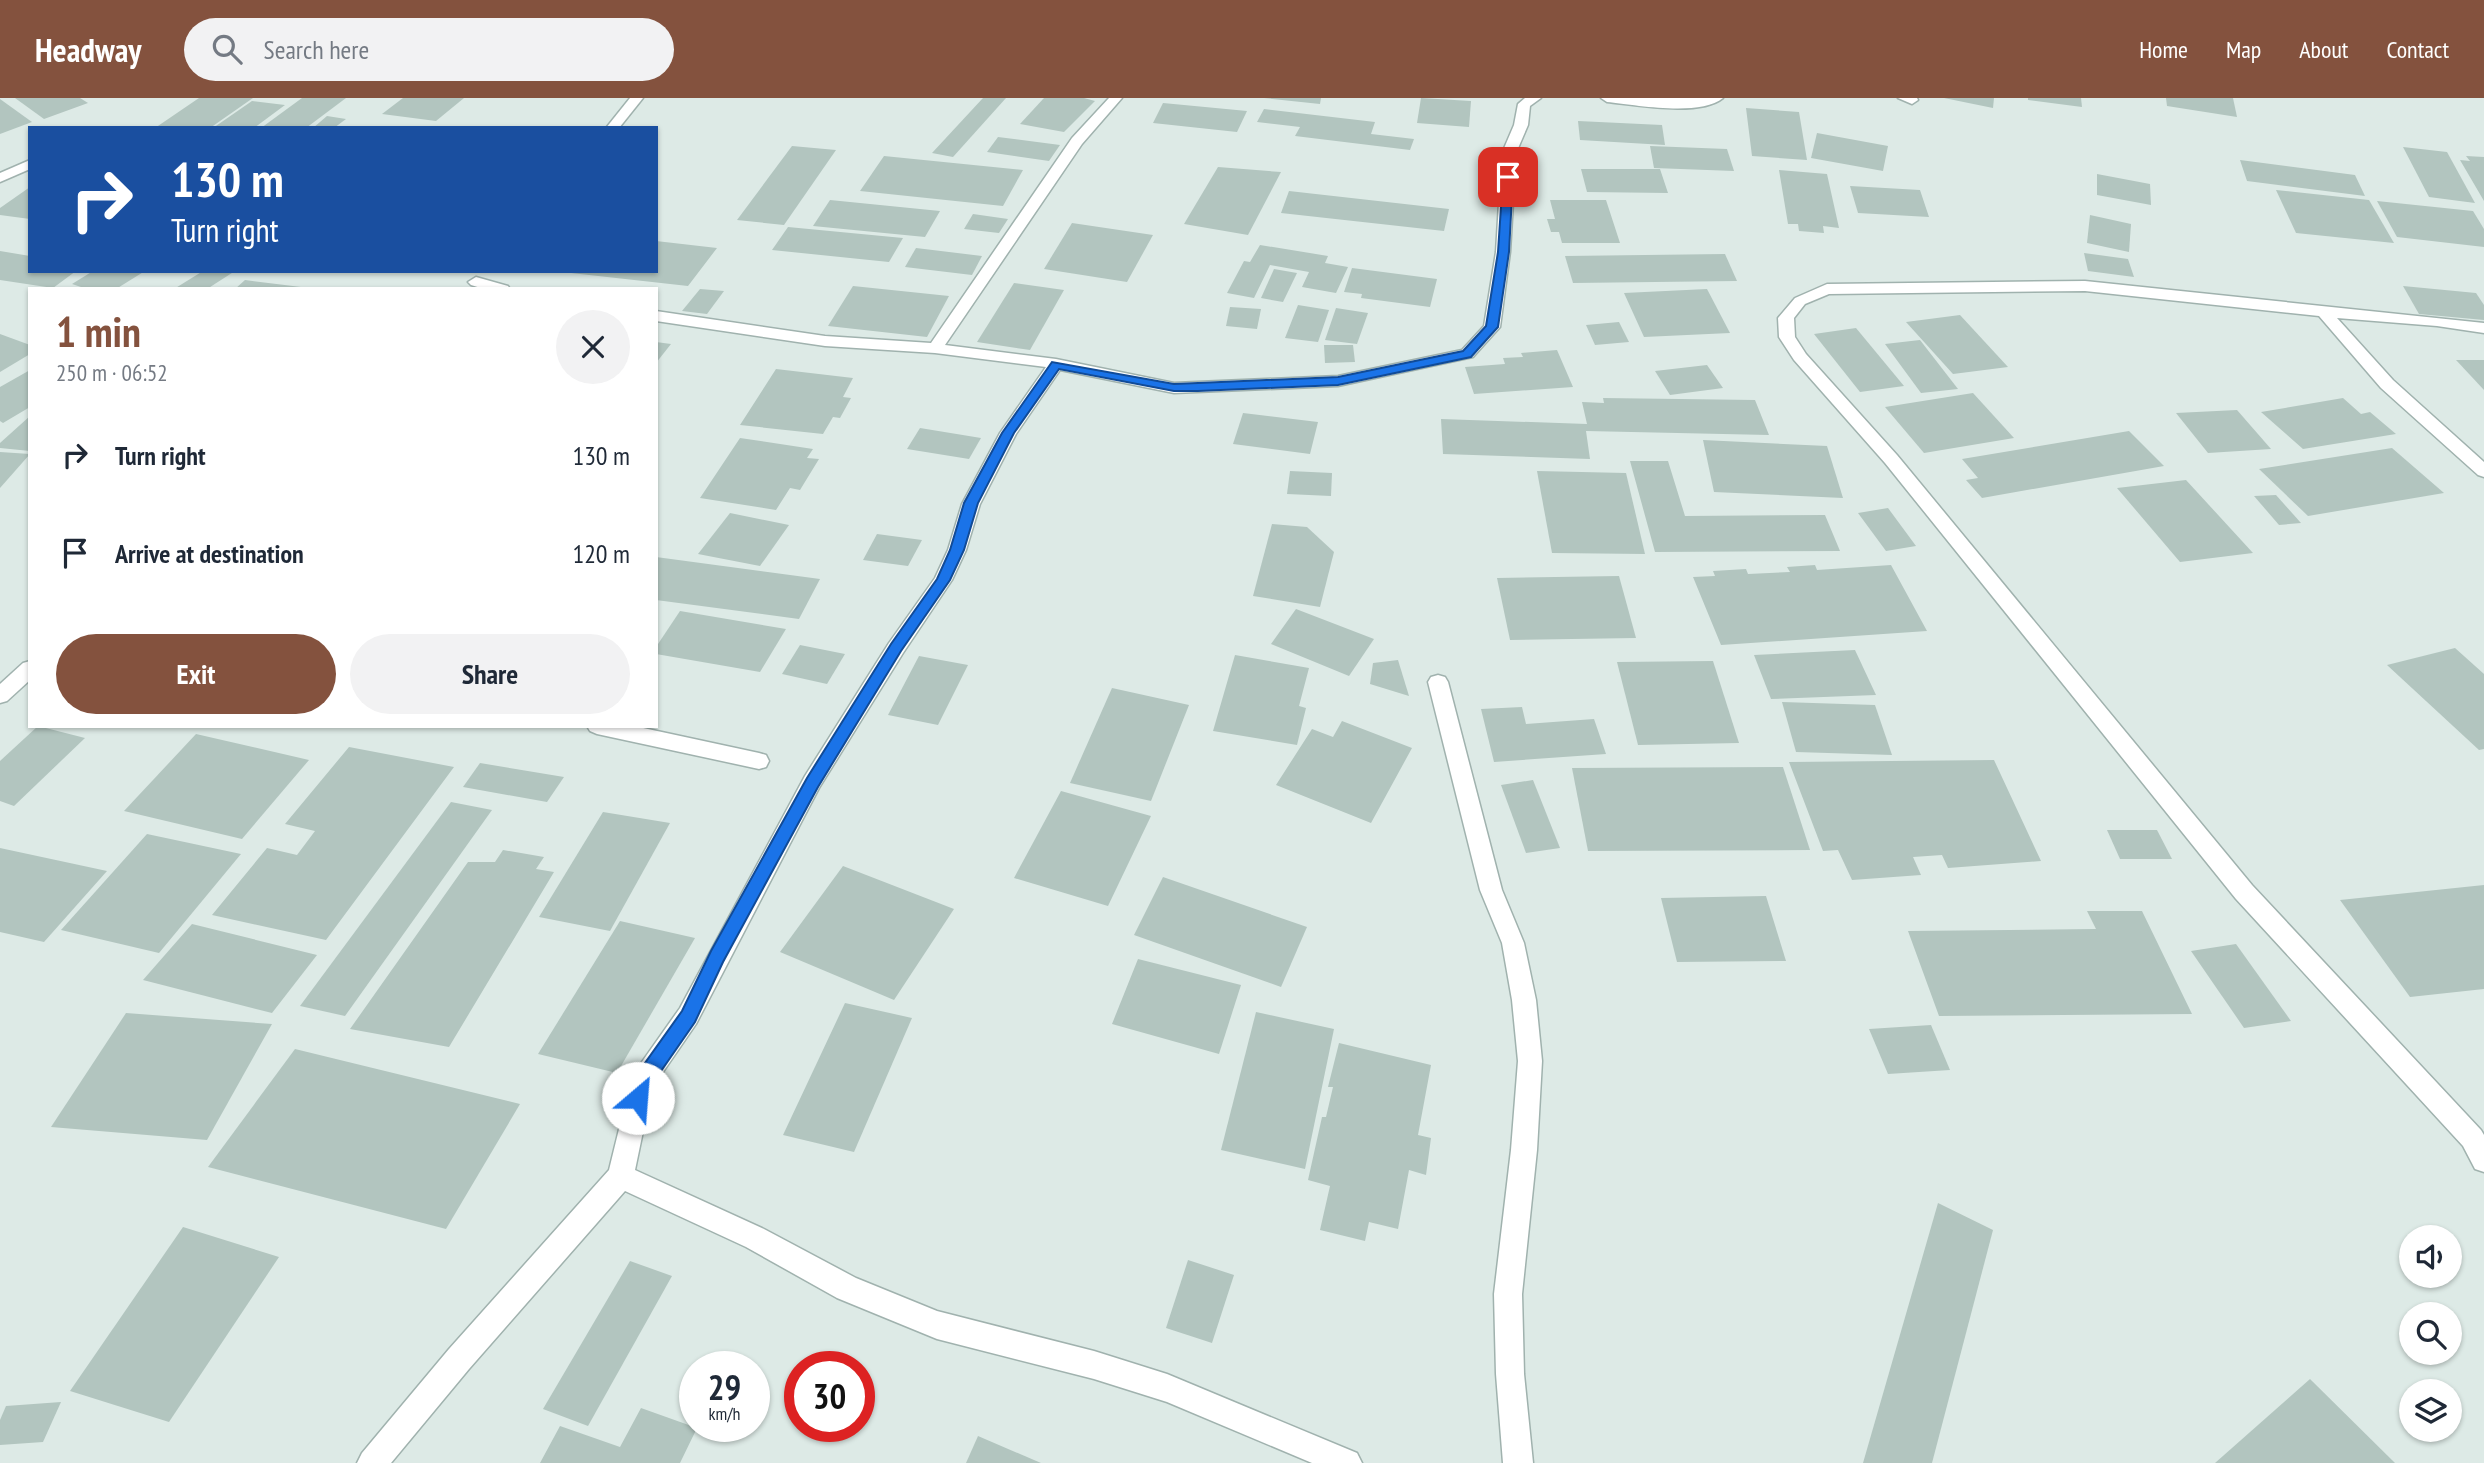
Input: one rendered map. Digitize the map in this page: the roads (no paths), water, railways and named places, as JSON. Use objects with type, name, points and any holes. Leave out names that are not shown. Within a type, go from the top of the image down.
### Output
[{"type":"street","points":[[614,126],[637,98]]},
{"type":"street","points":[[935,348],[1077,141],[1116,98]]},
{"type":"street","points":[[658,316],[825,341],[935,348],[1056,364],[1174,388],[1338,381],[1467,354],[1492,327],[1503,252],[1509,153],[1521,125],[1524,104],[1535,98]]},
{"type":"street","points":[[1607,98],[1682,104],[1717,98]]},
{"type":"street","points":[[0,178],[28,165]]},
{"type":"street","points":[[476,281],[496,287]]},
{"type":"street","points":[[2480,1143],[2244,892],[1891,459],[1800,357],[1787,337],[1786,318],[1800,301],[1827,289],[2085,286],[2484,328]]},
{"type":"street","points":[[2324,312],[2387,384],[2484,471]]},
{"type":"street","points":[[372,1463],[458,1359],[621,1176],[641,1084],[688,1016],[812,782],[896,648],[943,580],[957,550],[971,503],[1008,433],[1056,364]]},
{"type":"street","points":[[0,696],[28,670]]},
{"type":"street","points":[[1438,682],[1491,890],[1513,943],[1530,1061],[1524,1150],[1508,1294],[1510,1374],[1518,1463]]},
{"type":"street","points":[[606,728],[759,761]]},
{"type":"street","points":[[621,1176],[755,1238],[847,1288],[937,1325],[1094,1365],[1167,1388],[1316,1458],[1347,1463]]}]
